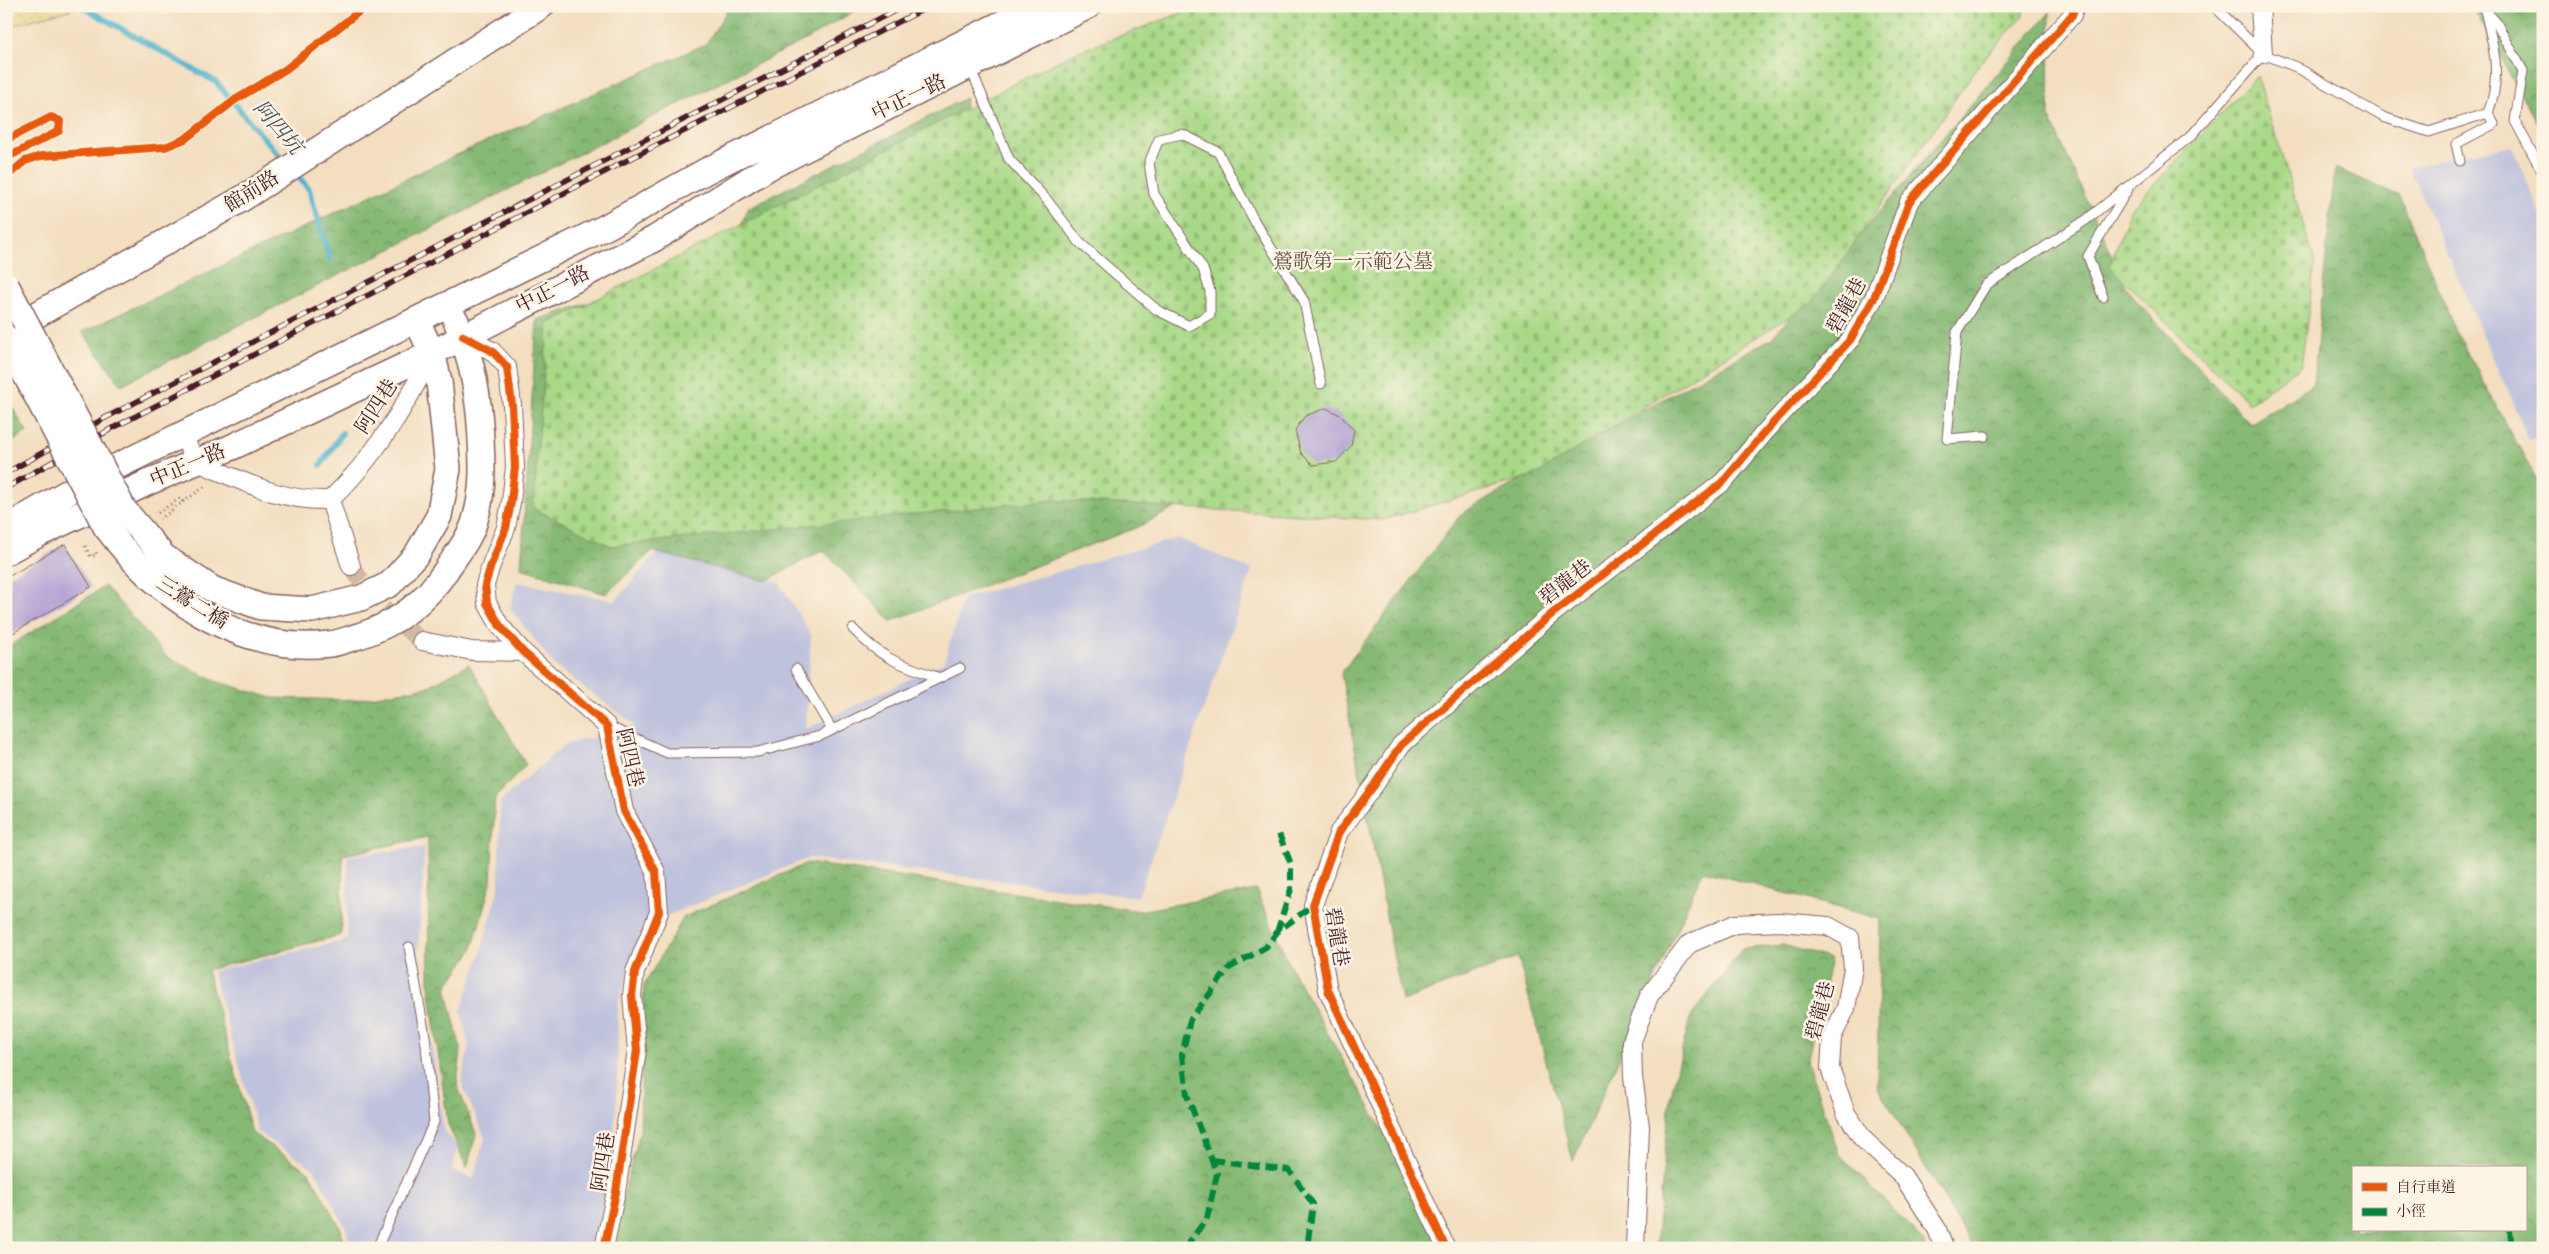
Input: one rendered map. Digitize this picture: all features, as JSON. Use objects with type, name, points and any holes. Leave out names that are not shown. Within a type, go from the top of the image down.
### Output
[{"type":"main road","name":"館前路","points":[[6,332],[240,200],[541,6]]},
{"type":"main road","name":"中正一路","points":[[6,552],[39,534],[195,461],[232,447],[432,353],[654,239],[769,167],[965,56],[1037,6]]},
{"type":"main road","name":"中正一路","points":[[6,528],[89,480],[182,433],[606,228],[706,171],[965,56],[1088,6]]},
{"type":"main road","name":"三鶯二橋","points":[[6,285],[124,510],[151,519],[164,557],[212,589],[261,607],[312,610],[361,598],[390,584],[417,554],[439,516],[448,469],[442,402],[432,353],[417,321]]},
{"type":"main road","name":"三鶯二橋","points":[[6,338],[106,527],[136,565],[166,590],[211,620],[242,634],[289,645],[331,644],[398,621],[436,586],[475,522],[484,473],[476,383],[463,336],[449,305]]},
{"type":"street","name":"碧龍巷","points":[[1446,1248],[1328,990],[1313,905],[1339,832],[1401,745],[1553,613],[1723,482],[1764,433],[1850,340],[1874,298],[1909,202],[2072,15],[2075,6]]},
{"type":"street","points":[[2260,6],[2263,54]]},
{"type":"street","name":"阿四巷","points":[[463,336],[492,351],[507,367],[514,433],[511,502],[506,528],[485,585],[487,603],[496,618],[523,652],[607,726],[624,811],[656,872],[660,912],[635,972],[632,995],[636,1050],[616,1192],[604,1248]]},
{"type":"street","name":"阿四巷","points":[[330,500],[355,476],[397,418],[432,353]]},
{"type":"street","points":[[182,433],[195,461],[279,495],[305,501],[330,500],[351,566]]},
{"type":"street","points":[[422,641],[472,651],[523,652]]},
{"type":"street","name":"碧龍巷","points":[[1635,1248],[1640,1127],[1633,1076],[1632,1041],[1649,996],[1689,944],[1735,924],[1780,922],[1828,926],[1850,938],[1853,968],[1846,1008],[1832,1037],[1830,1068],[1846,1112],[1863,1139],[1902,1176],[1937,1229],[1944,1248]]},
{"type":"lane","points":[[2214,6],[2263,54],[2296,67],[2383,117],[2429,132],[2488,113]]},
{"type":"lane","points":[[2460,161],[2456,144],[2494,124],[2488,113],[2495,94],[2496,58],[2483,8]]},
{"type":"lane","points":[[2483,8],[2496,22],[2523,71],[2515,121],[2543,174]]},
{"type":"lane","points":[[1985,436],[1947,439],[1957,332],[1986,285],[2086,220],[2191,136],[2263,54]]},
{"type":"lane","points":[[965,56],[1009,158],[1047,200],[1080,243],[1156,310],[1189,326],[1210,314],[1210,291],[1202,269],[1154,194],[1149,162],[1160,139],[1182,134],[1218,152],[1255,222],[1304,301],[1321,384]]},
{"type":"lane","points":[[2103,298],[2088,256],[2132,184]]},
{"type":"lane","points":[[852,628],[870,648],[895,662],[940,678]]},
{"type":"lane","name":"阿四巷","points":[[607,726],[667,753],[758,752],[820,736],[960,668]]},
{"type":"lane","points":[[796,669],[832,730]]},
{"type":"lane","points":[[377,1248],[434,1122],[424,1036],[410,947]]},
{"type":"path","points":[[151,519],[159,519],[208,484]]},
{"type":"path","points":[[151,519],[180,498],[183,502]]},
{"type":"path","points":[[86,546],[91,557],[96,554],[93,547]]},
{"type":"shaded area","points":[[2513,145],[2543,222],[2543,434],[2529,440],[2409,167]]},
{"type":"shaded area","points":[[1178,538],[1252,570],[1138,897],[809,858],[644,925],[618,1004],[617,1096],[609,1200],[598,1248],[349,1248],[346,1228],[314,1169],[258,1132],[212,971],[347,940],[348,856],[425,847],[418,953],[444,1131],[458,1146],[452,1170],[473,1179],[485,1138],[461,1082],[469,1047],[461,1011],[482,950],[499,887],[500,802],[564,745],[635,725],[555,666],[510,608],[517,582],[615,601],[663,546],[779,582],[811,635],[806,729],[944,662],[964,598]]},
{"type":"green space","points":[[730,6],[863,6],[807,39],[121,385],[82,332],[465,151],[706,44]]},
{"type":"green space","name":"鶯歌第一示範公墓","points":[[1200,6],[2023,6],[2023,16],[1981,62],[1813,302],[1535,475],[1383,520],[1053,500],[611,546],[533,508],[548,324],[1074,53]]},
{"type":"green space","points":[[2472,6],[2543,6],[2543,140],[2538,125]]},
{"type":"green space","points":[[2050,12],[2049,116],[2127,290],[2250,424],[2313,385],[2335,168],[2400,196],[2455,330],[2543,491],[2543,1248],[1974,1248],[1877,1086],[1880,919],[1703,871],[1573,1161],[1518,957],[1402,1001],[1341,673],[1462,513],[1772,338]]},
{"type":"green space","points":[[2257,76],[2315,262],[2301,366],[2249,403],[2109,266],[2131,209]]},
{"type":"green space","points":[[966,98],[948,193],[1275,457],[1138,527],[891,621],[823,550],[766,581],[652,551],[606,594],[521,568],[537,320],[730,256],[748,208]]},
{"type":"green space","points":[[6,397],[27,432],[6,446]]},
{"type":"green space","points":[[105,586],[167,657],[215,681],[272,698],[354,700],[427,687],[469,664],[526,765],[495,798],[491,882],[472,950],[446,988],[461,1050],[457,1085],[476,1134],[467,1168],[448,1124],[429,986],[428,837],[343,855],[341,935],[207,970],[252,1133],[309,1172],[341,1229],[344,1248],[6,1248],[6,648]]},
{"type":"green space","points":[[808,863],[1139,911],[1256,890],[1292,970],[1449,1248],[609,1248],[640,1132],[644,985],[684,917]]},
{"type":"green space","points":[[1783,945],[1831,959],[1807,1062],[1839,1154],[1925,1242],[1926,1248],[1656,1248],[1670,1099],[1690,1018],[1742,949]]},
{"type":"sand","points":[[6,6],[84,6],[6,27]]},
{"type":"building","points":[[1326,408],[1340,415],[1354,430],[1351,446],[1336,462],[1313,465],[1301,453],[1295,430],[1305,416]]},
{"type":"building","points":[[65,544],[91,587],[6,637],[6,578]]},
{"type":"waterway","name":"阿四坑","points":[[81,6],[216,82],[287,165]]},
{"type":"waterway","name":"阿四坑","points":[[294,172],[309,189],[330,260]]},
{"type":"waterway","name":"阿四坑","points":[[321,465],[342,433]]},
{"type":"tunnel","points":[[351,566],[377,604],[422,641]]},
{"type":"railway","points":[[6,473],[105,418],[904,6]]},
{"type":"railway","points":[[6,488],[111,429],[643,152],[930,6]]},
{"type":"marked path","points":[[1277,932],[1291,889],[1291,864],[1279,834]]},
{"type":"marked path","points":[[1185,1248],[1207,1218],[1217,1174],[1187,1095],[1182,1055],[1190,1020],[1229,968],[1266,947],[1277,932],[1313,905]]},
{"type":"marked path","points":[[1212,1160],[1289,1170],[1313,1204],[1307,1248]]},
{"type":"marked path","points":[[2510,1232],[2512,1248]]},
{"type":"cycle path","points":[[6,177],[25,161],[41,156],[165,147],[185,139],[235,100],[286,69],[366,6]]},
{"type":"cycle path","points":[[1446,1248],[1328,990],[1313,905],[1339,832],[1401,745],[1553,613],[1723,482],[1764,433],[1850,340],[1874,298],[1909,202],[2072,15],[2075,6]]},
{"type":"cycle path","points":[[6,140],[51,117],[60,121],[59,131],[6,158]]},
{"type":"cycle path","points":[[463,336],[492,351],[507,367],[512,405],[515,467],[511,502],[506,528],[485,585],[487,603],[500,626],[523,652],[607,726],[624,811],[656,872],[659,912],[635,972],[632,995],[637,1050],[616,1192],[604,1248]]}]
